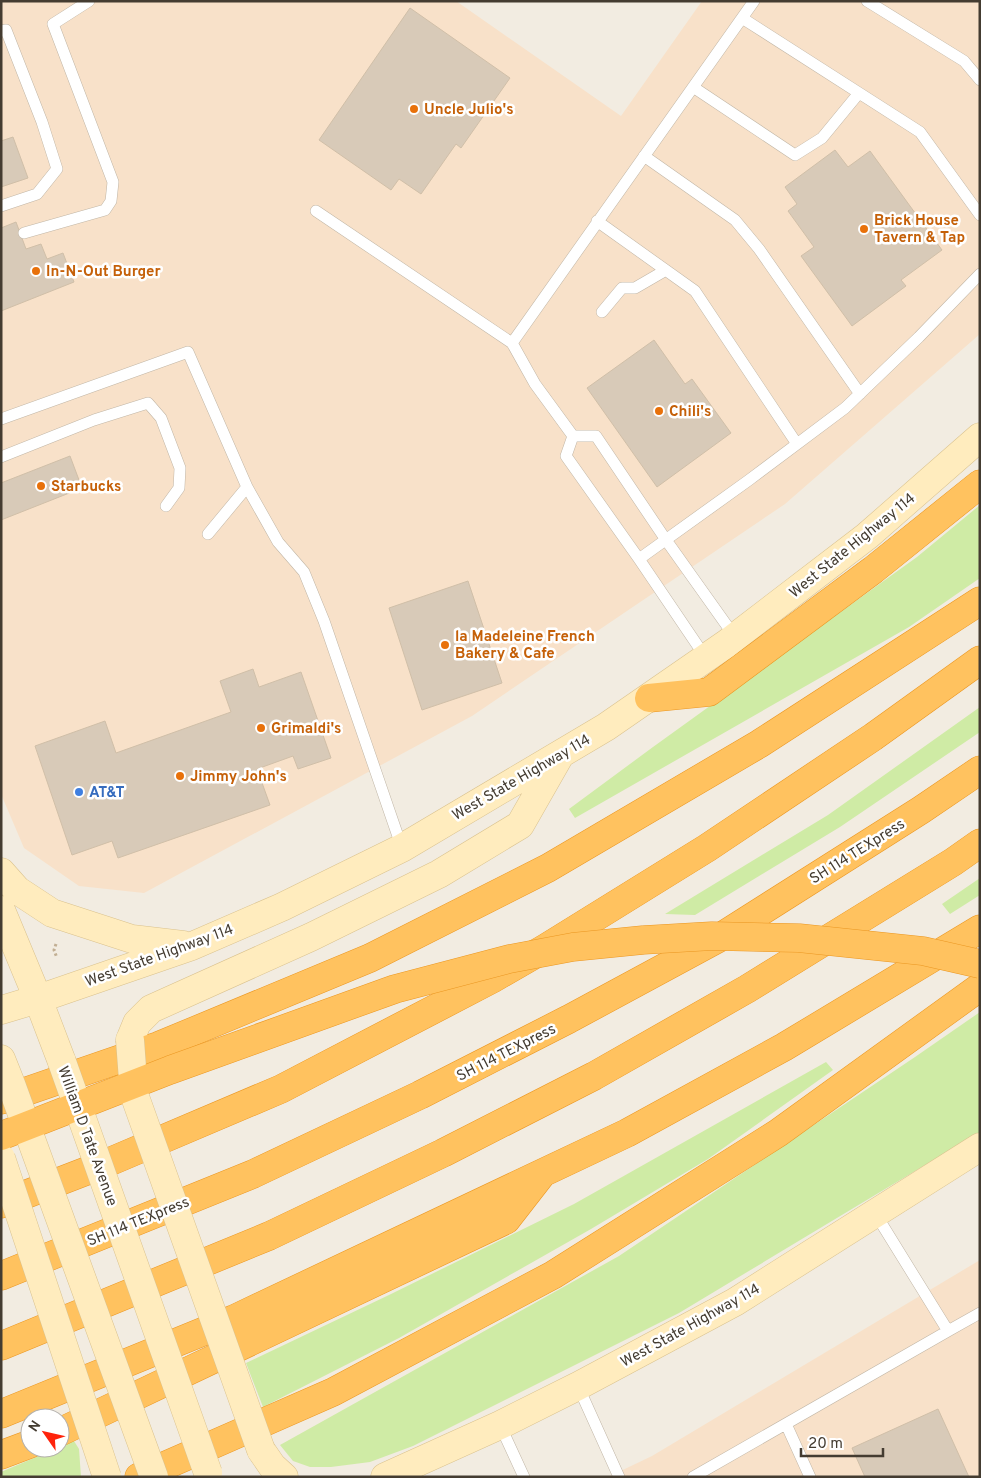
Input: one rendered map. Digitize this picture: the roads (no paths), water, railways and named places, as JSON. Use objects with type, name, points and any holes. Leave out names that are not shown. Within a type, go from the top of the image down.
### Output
[{"type":"highway","points":[[649,698],[709,692],[873,570],[980,484]]},
{"type":"highway","points":[[6,1092],[158,1046],[370,958],[548,868],[759,744],[980,600]]},
{"type":"highway","points":[[1,1204],[281,1090],[492,979],[544,950],[708,848],[873,737],[980,660]]},
{"type":"highway","name":"SH 114 TEXpress","points":[[1,1276],[253,1174],[420,1095],[569,1020],[720,938],[921,810],[980,770]]},
{"type":"highway","points":[[1,1346],[269,1236],[443,1153],[594,1076],[746,989],[953,862],[980,843]]},
{"type":"highway","points":[[1,1414],[234,1320],[627,1133],[784,1048],[980,928]]},
{"type":"highway","points":[[1,1136],[170,1070],[394,989],[509,958],[573,947],[712,936],[809,939],[923,952],[980,964]]},
{"type":"highway","points":[[139,1477],[333,1392],[552,1275],[778,1133],[980,987]]},
{"type":"highway","points":[[1,1180],[102,1164]]},
{"type":"highway","points":[[70,1427],[506,1220],[544,1171]]},
{"type":"highway","points":[[1,1455],[20,1448]]},
{"type":"main road","name":"West State Highway 114","points":[[1,1010],[192,946],[282,907],[402,848],[606,727],[706,658],[867,536],[980,437]]},
{"type":"main road","points":[[284,1477],[272,1466],[261,1450],[134,1094],[130,1040],[137,1023],[151,1009],[311,937],[439,874],[520,825],[560,754]]},
{"type":"main road","points":[[1,872],[17,890],[52,914],[132,939],[192,946]]},
{"type":"main road","name":"William D Tate Avenue","points":[[1,910],[62,1062],[209,1475]]},
{"type":"main road","points":[[1,1059],[6,1092],[154,1477]]},
{"type":"main road","name":"West State Highway 114","points":[[385,1477],[500,1425],[578,1386],[735,1302],[980,1147]]},
{"type":"main road","points":[[1,1158],[107,1477]]},
{"type":"lane","points":[[24,232],[105,210],[111,201],[113,182],[53,24],[89,1]]},
{"type":"lane","points":[[512,344],[754,1]]},
{"type":"lane","points":[[867,1],[964,61],[980,80]]},
{"type":"lane","points":[[742,18],[920,132],[980,215]]},
{"type":"lane","points":[[1,32],[6,30],[42,122],[57,169],[37,194],[1,206]]},
{"type":"lane","points":[[693,87],[795,156],[822,138],[859,93]]},
{"type":"lane","points":[[644,156],[735,220],[759,249],[860,394]]},
{"type":"lane","points":[[316,211],[512,344],[535,384],[573,436]]},
{"type":"lane","points":[[597,221],[695,291],[797,444]]},
{"type":"lane","points":[[602,312],[622,288],[635,288],[666,270]]},
{"type":"lane","points":[[639,558],[845,408],[919,337],[980,274]]},
{"type":"lane","points":[[1,419],[188,352],[247,487],[278,542],[304,572],[324,621],[402,848]]},
{"type":"lane","points":[[1,457],[94,420],[148,403],[161,418],[180,468],[180,488],[166,506]]},
{"type":"lane","points":[[573,436],[596,436],[666,540],[735,637]]},
{"type":"lane","points":[[573,436],[566,456],[639,558],[706,658]]},
{"type":"lane","points":[[208,534],[247,487]]},
{"type":"lane","points":[[876,1213],[948,1331]]},
{"type":"lane","points":[[694,1477],[980,1313]]},
{"type":"lane","points":[[578,1386],[619,1477]]},
{"type":"lane","points":[[786,1424],[810,1477]]},
{"type":"lane","points":[[500,1425],[524,1477]]},
{"type":"place","name":"Uncle Julio's","points":[[414,109]]},
{"type":"place","name":"Brick House Tavern & Tap","points":[[864,229]]},
{"type":"place","name":"In-N-Out Burger","points":[[36,271]]},
{"type":"place","name":"Chili's","points":[[659,411]]},
{"type":"place","name":"Starbucks","points":[[41,486]]},
{"type":"place","name":"la Madeleine French Bakery & Cafe","points":[[445,645]]},
{"type":"place","name":"Grimaldi's","points":[[261,728]]},
{"type":"place","name":"Jimmy John's","points":[[180,776]]},
{"type":"place","name":"AT&T","points":[[79,792]]}]
